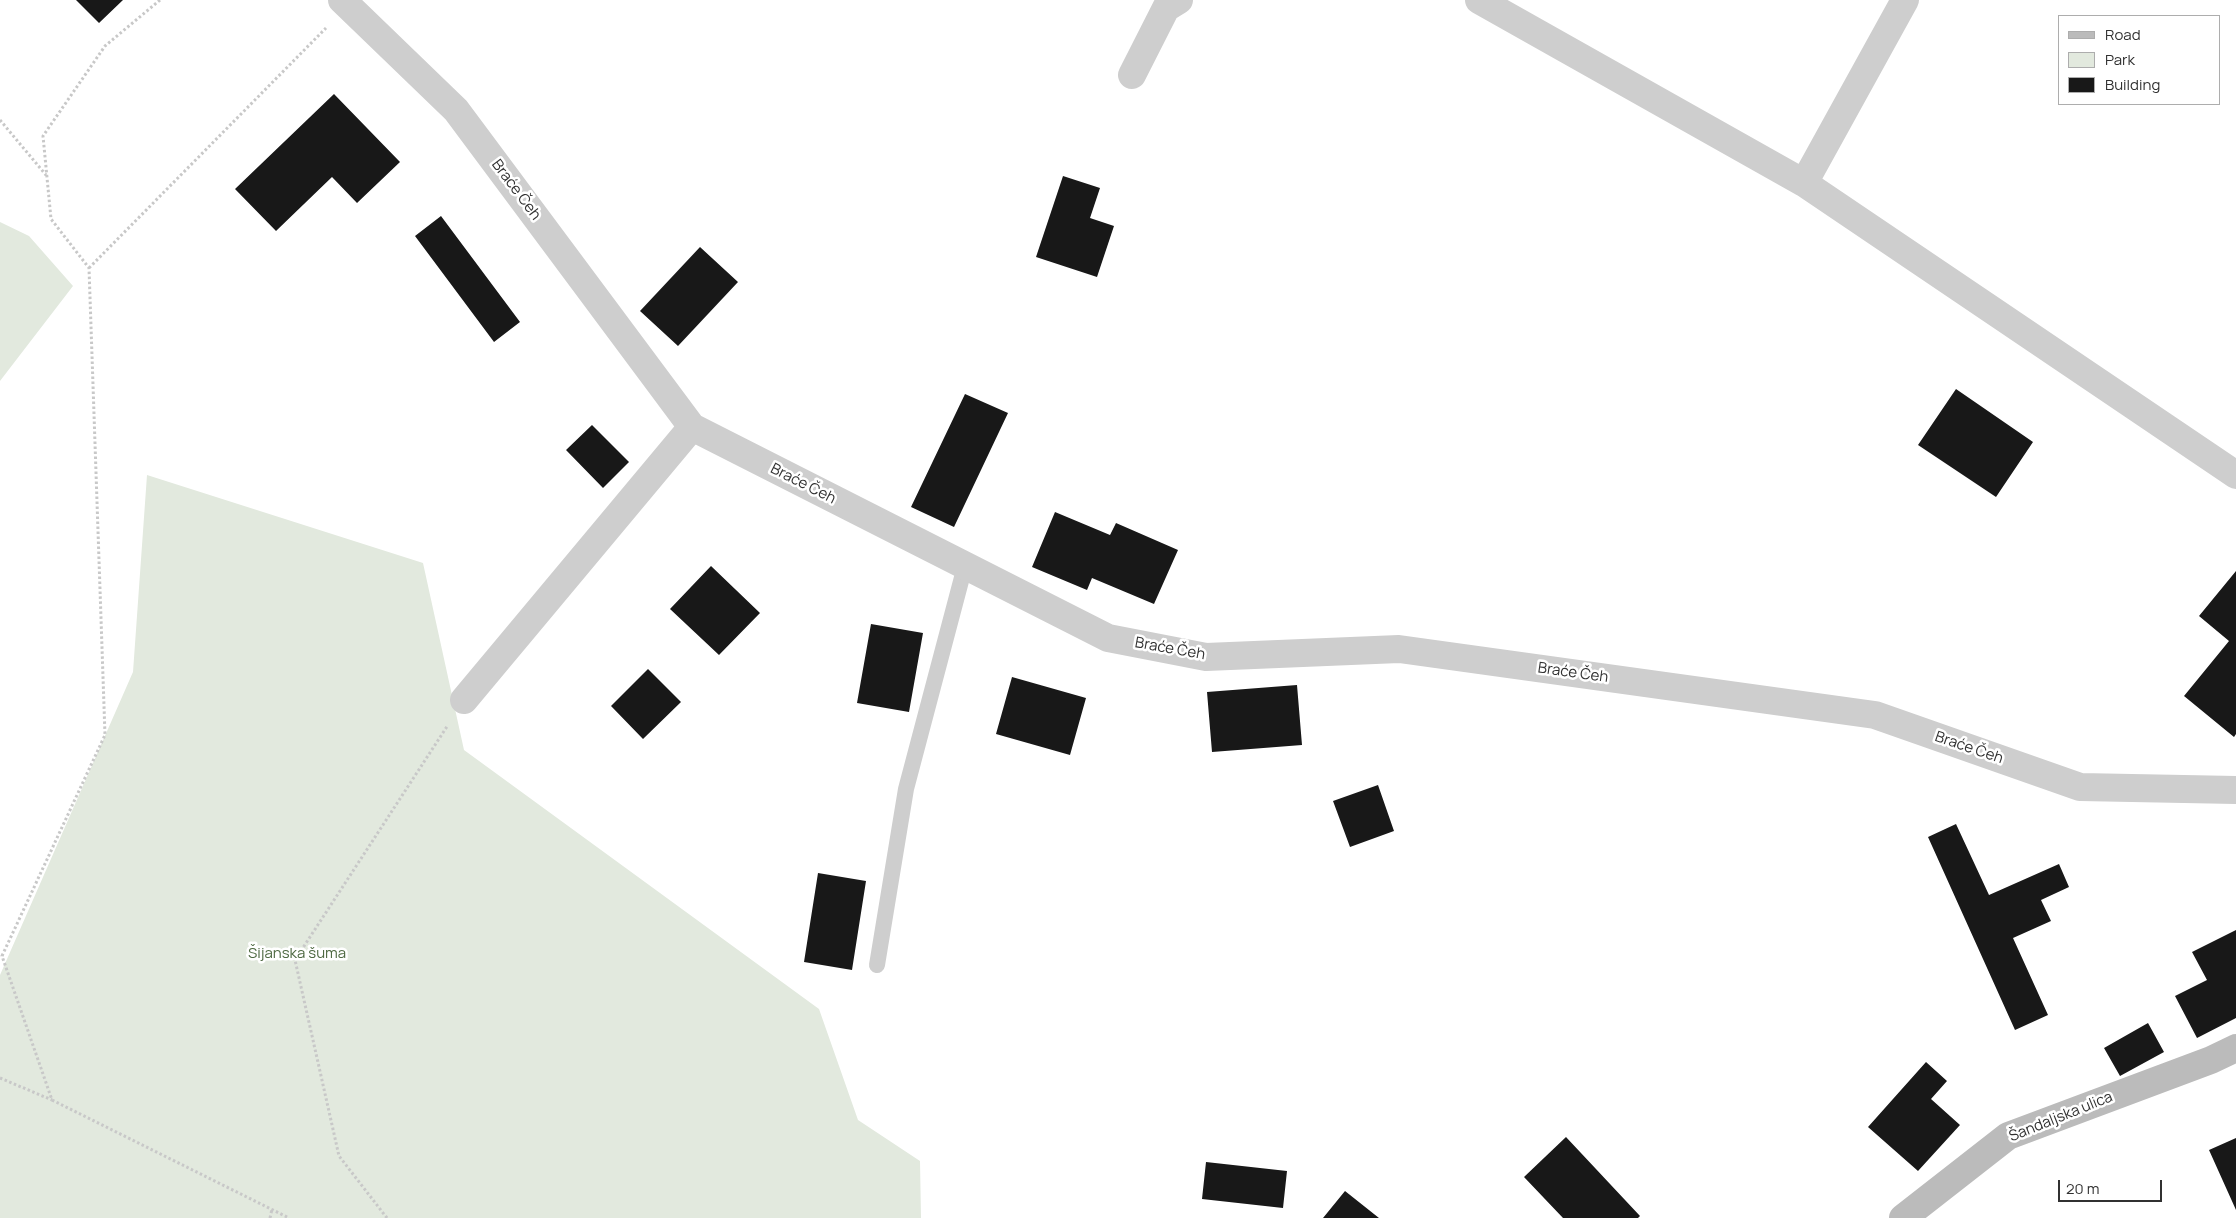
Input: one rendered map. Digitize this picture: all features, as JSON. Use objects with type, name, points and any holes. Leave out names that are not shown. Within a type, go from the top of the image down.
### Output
[{"type":"street","points":[[1132,75],[1166,8],[1179,0]]},
{"type":"street","points":[[1479,0],[1804,183],[2236,475]]},
{"type":"street","points":[[1804,183],[1905,0]]},
{"type":"street","name":"Braće Čeh","points":[[345,3],[456,110],[692,427],[1108,638],[1206,657],[1399,649],[1875,715],[2080,786],[2236,790]]},
{"type":"street","points":[[464,700],[692,427]]},
{"type":"street","name":"Šandaljska ulica","points":[[1903,1218],[2008,1136],[2211,1060],[2236,1048]]},
{"type":"lane","points":[[877,965],[906,789],[965,566]]},
{"type":"path","points":[[52,1100],[1,956],[105,735],[89,268],[51,219],[44,136],[105,46],[160,0]]},
{"type":"path","points":[[89,268],[345,3]]},
{"type":"path","points":[[0,120],[47,176]]},
{"type":"path","points":[[387,1218],[339,1156],[295,960],[464,700]]},
{"type":"path","points":[[0,1078],[52,1100],[289,1218]]},
{"type":"path","points":[[270,1218],[272,1210]]},
{"type":"green space","points":[[0,222],[29,236],[73,286],[0,381]]},
{"type":"green space","name":"Šijanska šuma","points":[[147,475],[423,563],[464,750],[819,1009],[858,1120],[920,1161],[921,1218],[0,1218],[0,975],[133,672]]},
{"type":"building","points":[[76,0],[123,0],[99,23]]},
{"type":"building","points":[[334,94],[400,162],[357,203],[332,177],[276,231],[235,189]]},
{"type":"building","points":[[1063,176],[1100,188],[1090,218],[1114,226],[1097,277],[1036,257]]},
{"type":"building","points":[[441,216],[520,322],[494,342],[415,236]]},
{"type":"building","points":[[700,247],[738,282],[678,346],[640,311]]},
{"type":"building","points":[[1956,389],[2033,442],[1996,497],[1918,445]]},
{"type":"building","points":[[965,394],[1008,413],[954,527],[911,507]]},
{"type":"building","points":[[592,425],[629,462],[603,488],[566,450]]},
{"type":"building","points":[[1055,512],[1110,535],[1116,523],[1178,550],[1154,604],[1092,578],[1087,590],[1032,567]]},
{"type":"building","points":[[711,566],[760,613],[719,655],[670,609]]},
{"type":"building","points":[[2236,571],[2236,734],[2234,737],[2184,696],[2229,641],[2199,616]]},
{"type":"building","points":[[871,624],[923,633],[909,712],[857,703]]},
{"type":"building","points":[[648,669],[681,702],[643,739],[611,706]]},
{"type":"building","points":[[1012,677],[1086,698],[1070,755],[996,734]]},
{"type":"building","points":[[1297,685],[1302,745],[1212,752],[1207,692]]},
{"type":"building","points":[[1378,785],[1394,831],[1350,847],[1333,801]]},
{"type":"building","points":[[1956,824],[1989,895],[2059,864],[2069,887],[2041,900],[2051,921],[2013,938],[2048,1015],[2015,1030],[1928,837]]},
{"type":"building","points":[[818,873],[866,881],[852,970],[804,962]]},
{"type":"building","points":[[2236,930],[2236,1018],[2197,1038],[2175,996],[2207,980],[2192,952]]},
{"type":"building","points":[[2148,1023],[2164,1052],[2120,1076],[2104,1048]]},
{"type":"building","points":[[1926,1062],[1947,1081],[1931,1099],[1960,1125],[1918,1171],[1868,1127]]},
{"type":"building","points":[[1566,1137],[1640,1216],[1638,1218],[1563,1218],[1524,1177]]},
{"type":"building","points":[[2236,1138],[2236,1210],[2209,1150]]},
{"type":"building","points":[[1206,1162],[1287,1171],[1283,1208],[1202,1199]]},
{"type":"building","points":[[1345,1191],[1379,1218],[1323,1218]]}]
